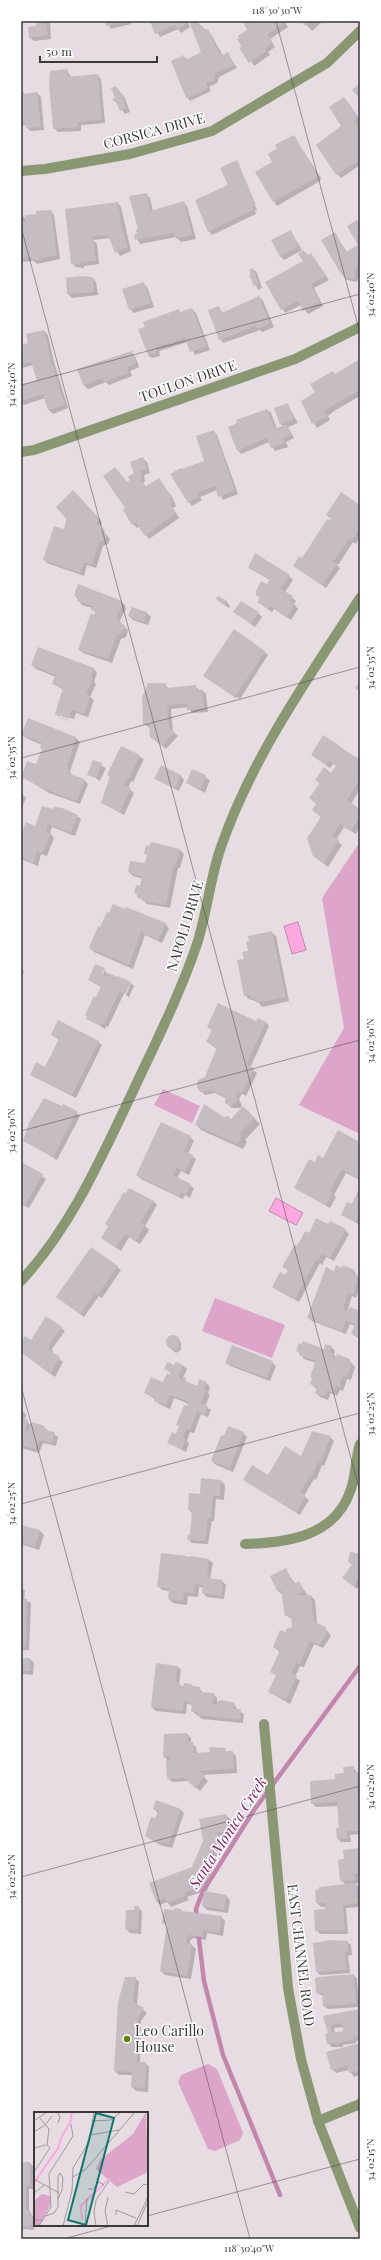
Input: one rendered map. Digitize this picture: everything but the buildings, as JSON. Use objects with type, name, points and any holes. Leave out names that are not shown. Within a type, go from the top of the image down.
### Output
[{"type":"street","name":"CORSICA DRIVE","points":[[21,171],[45,169],[130,154],[212,131],[327,63],[360,31]]},
{"type":"street","name":"TOULON DRIVE","points":[[21,452],[34,450],[295,359],[360,327]]},
{"type":"street","name":"NAPOLI DRIVE","points":[[21,1281],[59,1233],[98,1165],[175,1002],[197,944],[221,847],[252,775],[297,696],[360,598]]},
{"type":"street","points":[[245,1544],[276,1544],[310,1535],[327,1525],[341,1509],[351,1489],[360,1444]]},
{"type":"street","name":"EAST CHANNEL ROAD","points":[[264,1724],[288,1988],[301,2059],[318,2121],[360,2228]]},
{"type":"street","points":[[318,2121],[360,2104]]},
{"type":"shaded area","points":[[360,842],[360,1134],[299,1105],[344,1028],[322,898]]},
{"type":"shaded area","points":[[298,922],[306,950],[292,954],[284,926]]},
{"type":"shaded area","points":[[163,1089],[200,1106],[192,1123],[154,1105]]},
{"type":"shaded area","points":[[276,1198],[303,1213],[296,1225],[269,1211]]},
{"type":"shaded area","points":[[215,1298],[285,1325],[272,1358],[202,1331]]},
{"type":"shaded area","points":[[208,2064],[217,2069],[243,2133],[240,2140],[215,2151],[208,2149],[178,2082],[181,2075]]},
{"type":"waterway","name":"Santa Monica Creek","points":[[197,1917],[196,1909],[203,1891],[254,1810],[360,1666]]},
{"type":"waterway","name":"Santa Monica Creek","points":[[198,1931],[204,1981],[223,2055],[280,2195]]},
{"type":"place","name":"Leo Carillo House","points":[[127,2039]]}]
